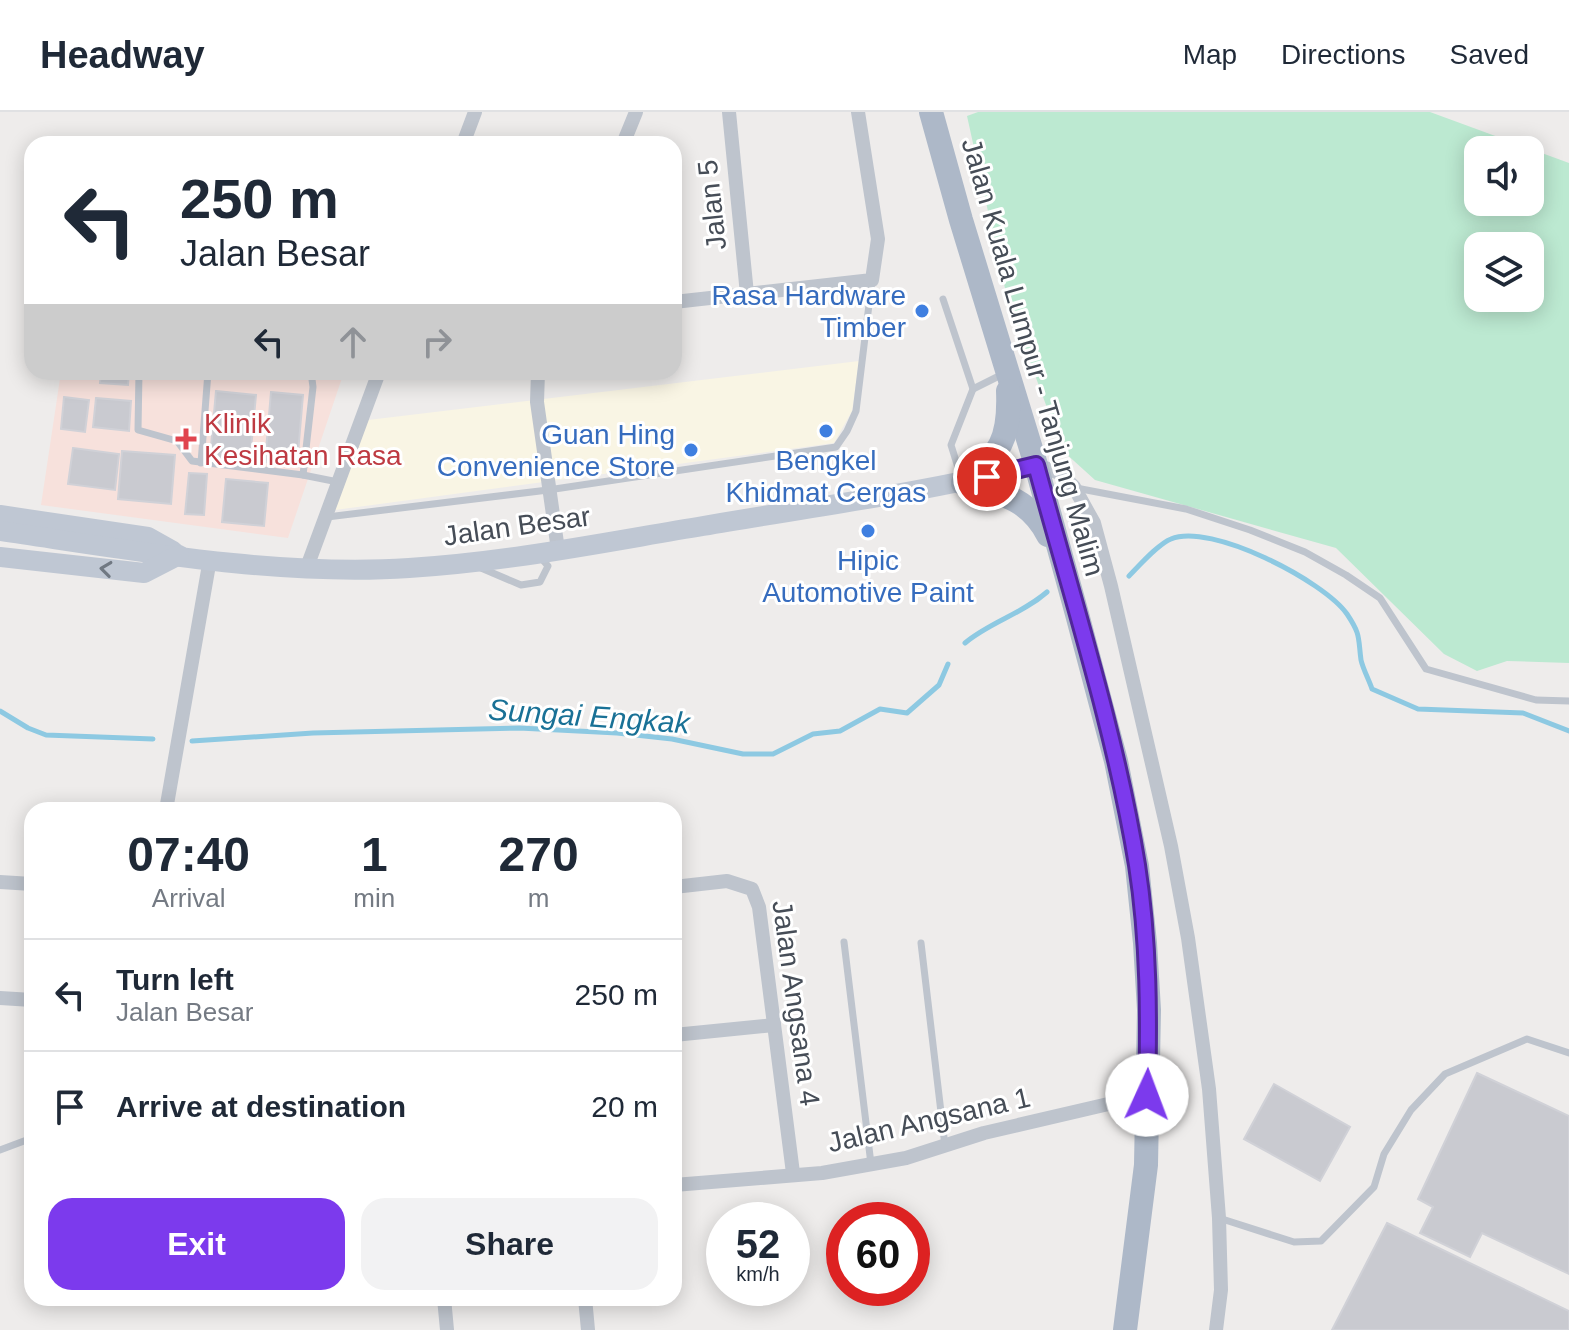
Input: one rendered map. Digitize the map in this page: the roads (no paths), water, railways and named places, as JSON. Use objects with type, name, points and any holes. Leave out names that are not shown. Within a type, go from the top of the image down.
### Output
[{"type":"main road","name":"Jalan Kuala Lumpur - Tanjung Malim","points":[[931,112],[1036,465],[1116,761],[1137,866],[1149,1010],[1146,1165],[1125,1330]]},
{"type":"main road","points":[[963,483],[998,452],[1009,408],[1008,371]]},
{"type":"main road","name":"Jalan Besar","points":[[0,531],[210,559],[307,567],[408,568],[558,550],[963,483],[1036,465]]},
{"type":"main road","points":[[963,483],[1006,495],[1033,511],[1061,558]]},
{"type":"main road","points":[[0,515],[148,537],[179,555]]},
{"type":"main road","points":[[0,557],[144,573],[179,555]]},
{"type":"street","points":[[466,136],[475,112]]},
{"type":"street","points":[[626,136],[636,112]]},
{"type":"street","name":"Jalan 5","points":[[729,112],[747,294]]},
{"type":"street","points":[[682,301],[872,280],[878,239],[858,112]]},
{"type":"street","points":[[307,567],[376,380]]},
{"type":"street","points":[[538,380],[537,402],[558,550]]},
{"type":"street","points":[[1036,465],[1060,473],[1074,487],[1094,523],[1171,846],[1188,938],[1209,1089],[1219,1218],[1221,1290],[1216,1330]]},
{"type":"street","points":[[167,802],[210,559]]},
{"type":"street","name":"Jalan Angsana 4","points":[[682,886],[727,881],[752,889],[759,907],[793,1173]]},
{"type":"street","points":[[0,882],[24,884]]},
{"type":"street","points":[[0,998],[24,1000]]},
{"type":"street","points":[[682,1034],[774,1025]]},
{"type":"street","name":"Jalan Angsana 1","points":[[682,1184],[822,1173],[906,1158],[984,1133],[1147,1095]]},
{"type":"street","points":[[445,1306],[447,1330]]},
{"type":"street","points":[[586,1306],[588,1330]]},
{"type":"lane","points":[[325,517],[548,490],[836,447],[856,411],[872,280]]},
{"type":"lane","points":[[943,299],[973,389],[951,445],[963,483]]},
{"type":"lane","points":[[973,389],[1008,371]]},
{"type":"lane","points":[[139,380],[138,430],[171,438],[189,459],[338,482]]},
{"type":"lane","points":[[201,463],[207,380]]},
{"type":"lane","points":[[303,475],[312,380]]},
{"type":"lane","points":[[1074,487],[1186,509],[1305,552],[1380,598],[1426,669],[1536,700],[1569,701]]},
{"type":"lane","points":[[466,562],[521,585],[540,582],[548,566],[536,552]]},
{"type":"lane","points":[[844,942],[871,1164]]},
{"type":"lane","points":[[921,943],[945,1146]]},
{"type":"lane","points":[[1219,1218],[1294,1242],[1321,1241],[1374,1187],[1384,1154],[1411,1110],[1445,1074],[1527,1039],[1569,1053]]},
{"type":"lane","points":[[0,1150],[24,1141]]},
{"type":"waterway","name":"Sungai Engkak","points":[[1129,576],[1171,539],[1189,536],[1238,547],[1291,571],[1315,586],[1347,614],[1357,632],[1361,660],[1372,689],[1418,709],[1523,713],[1569,731]]},
{"type":"waterway","name":"Sungai Engkak","points":[[965,643],[1047,592]]},
{"type":"waterway","name":"Sungai Engkak","points":[[192,741],[313,733],[519,728],[617,733],[672,739],[743,754],[773,754],[813,734],[840,731],[880,709],[907,713],[939,685],[948,664]]},
{"type":"waterway","name":"Sungai Engkak","points":[[0,711],[46,735],[153,739]]},
{"type":"place","name":"Rasa Hardware Timber","points":[[922,311]]},
{"type":"place","name":"Bengkel Khidmat Cergas","points":[[826,431]]},
{"type":"place","name":"Klinik Kesihatan Rasa","points":[[186,439]]},
{"type":"place","name":"Guan Hing Convenience Store","points":[[691,450]]},
{"type":"place","name":"Hipic Automotive Paint","points":[[868,531]]}]
